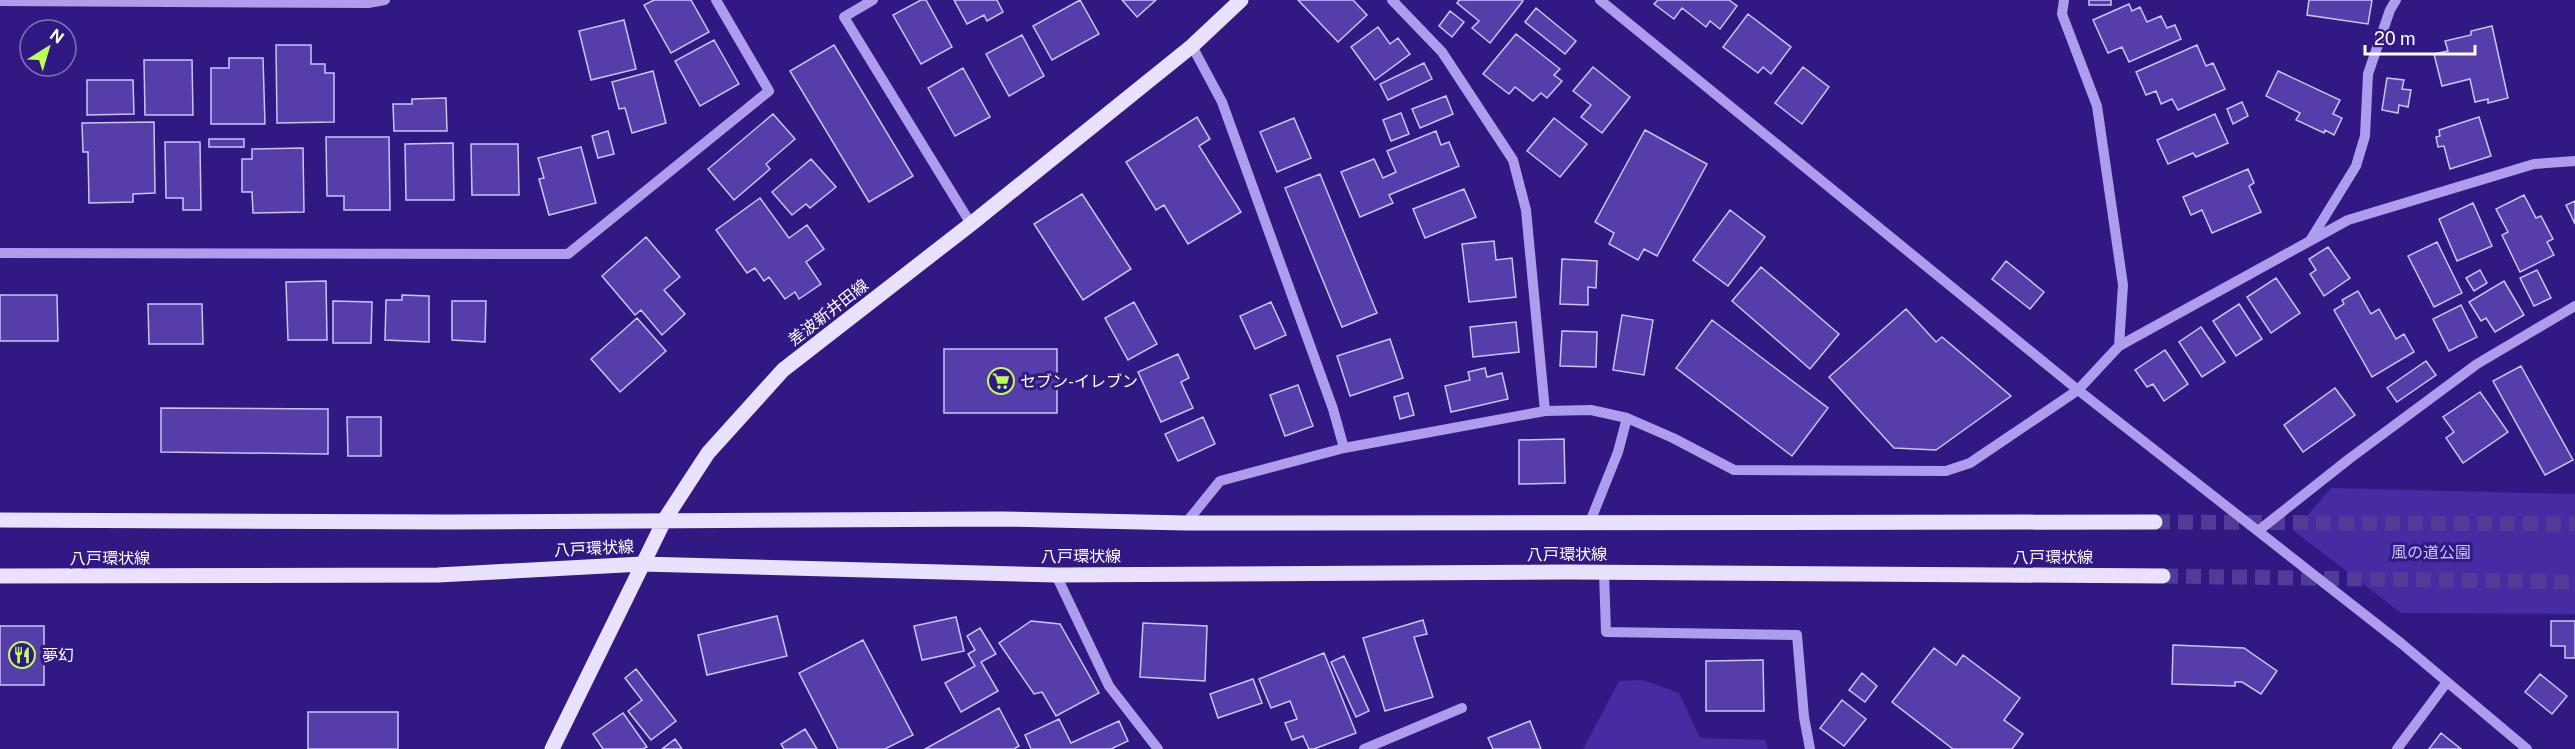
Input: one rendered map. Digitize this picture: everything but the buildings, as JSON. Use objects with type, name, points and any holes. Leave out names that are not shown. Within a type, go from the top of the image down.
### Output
[{"type":"main road","name":"差波新井田線","points":[[552,749],[665,519],[708,453],[783,370],[971,224],[1192,46],[1241,0]]},
{"type":"main road","name":"八戸環状線","points":[[0,520],[448,522],[665,519],[1002,519],[1186,523],[2155,522]]},
{"type":"main road","name":"八戸環状線","points":[[0,576],[438,575],[642,564],[1056,575],[1604,572],[2163,576]]},
{"type":"street","points":[[0,1],[368,3],[385,0]]},
{"type":"street","points":[[0,253],[568,254],[769,92],[716,0]]},
{"type":"street","points":[[873,0],[844,18],[971,224]]},
{"type":"street","points":[[1392,0],[1442,52],[1513,160],[1526,210],[1545,411]]},
{"type":"street","points":[[1600,0],[2078,390],[2447,682],[2527,749]]},
{"type":"street","points":[[2064,0],[2062,14],[2097,106],[2123,285],[2119,346]]},
{"type":"street","points":[[2310,239],[2356,166],[2365,136],[2368,74],[2390,10],[2396,0]]},
{"type":"street","points":[[1192,46],[1222,102],[1333,409],[1344,448]]},
{"type":"street","points":[[1186,523],[1220,482],[1344,448],[1545,411],[1591,410],[1627,418],[1673,438],[1734,470],[1946,471],[1970,463],[2078,390],[2119,346],[2348,220],[2534,164],[2575,161]]},
{"type":"street","points":[[2258,531],[2349,459],[2477,364],[2575,306]]},
{"type":"street","points":[[1590,522],[1618,452],[1627,418]]},
{"type":"street","points":[[1604,572],[1606,632],[1797,635],[1804,717],[1810,749]]},
{"type":"street","points":[[1056,575],[1109,686],[1158,749]]},
{"type":"street","points":[[2397,749],[2447,682]]},
{"type":"street","points":[[1364,749],[1462,708]]},
{"type":"green space","name":"風の道公園","points":[[2331,488],[2575,494],[2575,614],[2401,613],[2294,531]]},
{"type":"green space","points":[[1643,680],[1679,693],[1700,738],[1765,740],[1768,749],[1583,749],[1619,681]]},
{"type":"tunnel","points":[[2155,522],[2575,524]]},
{"type":"tunnel","points":[[2163,576],[2575,582]]},
{"type":"place","name":"セブン-イレブン","points":[[1001,381]]},
{"type":"place","name":"夢幻","points":[[22,655]]}]
